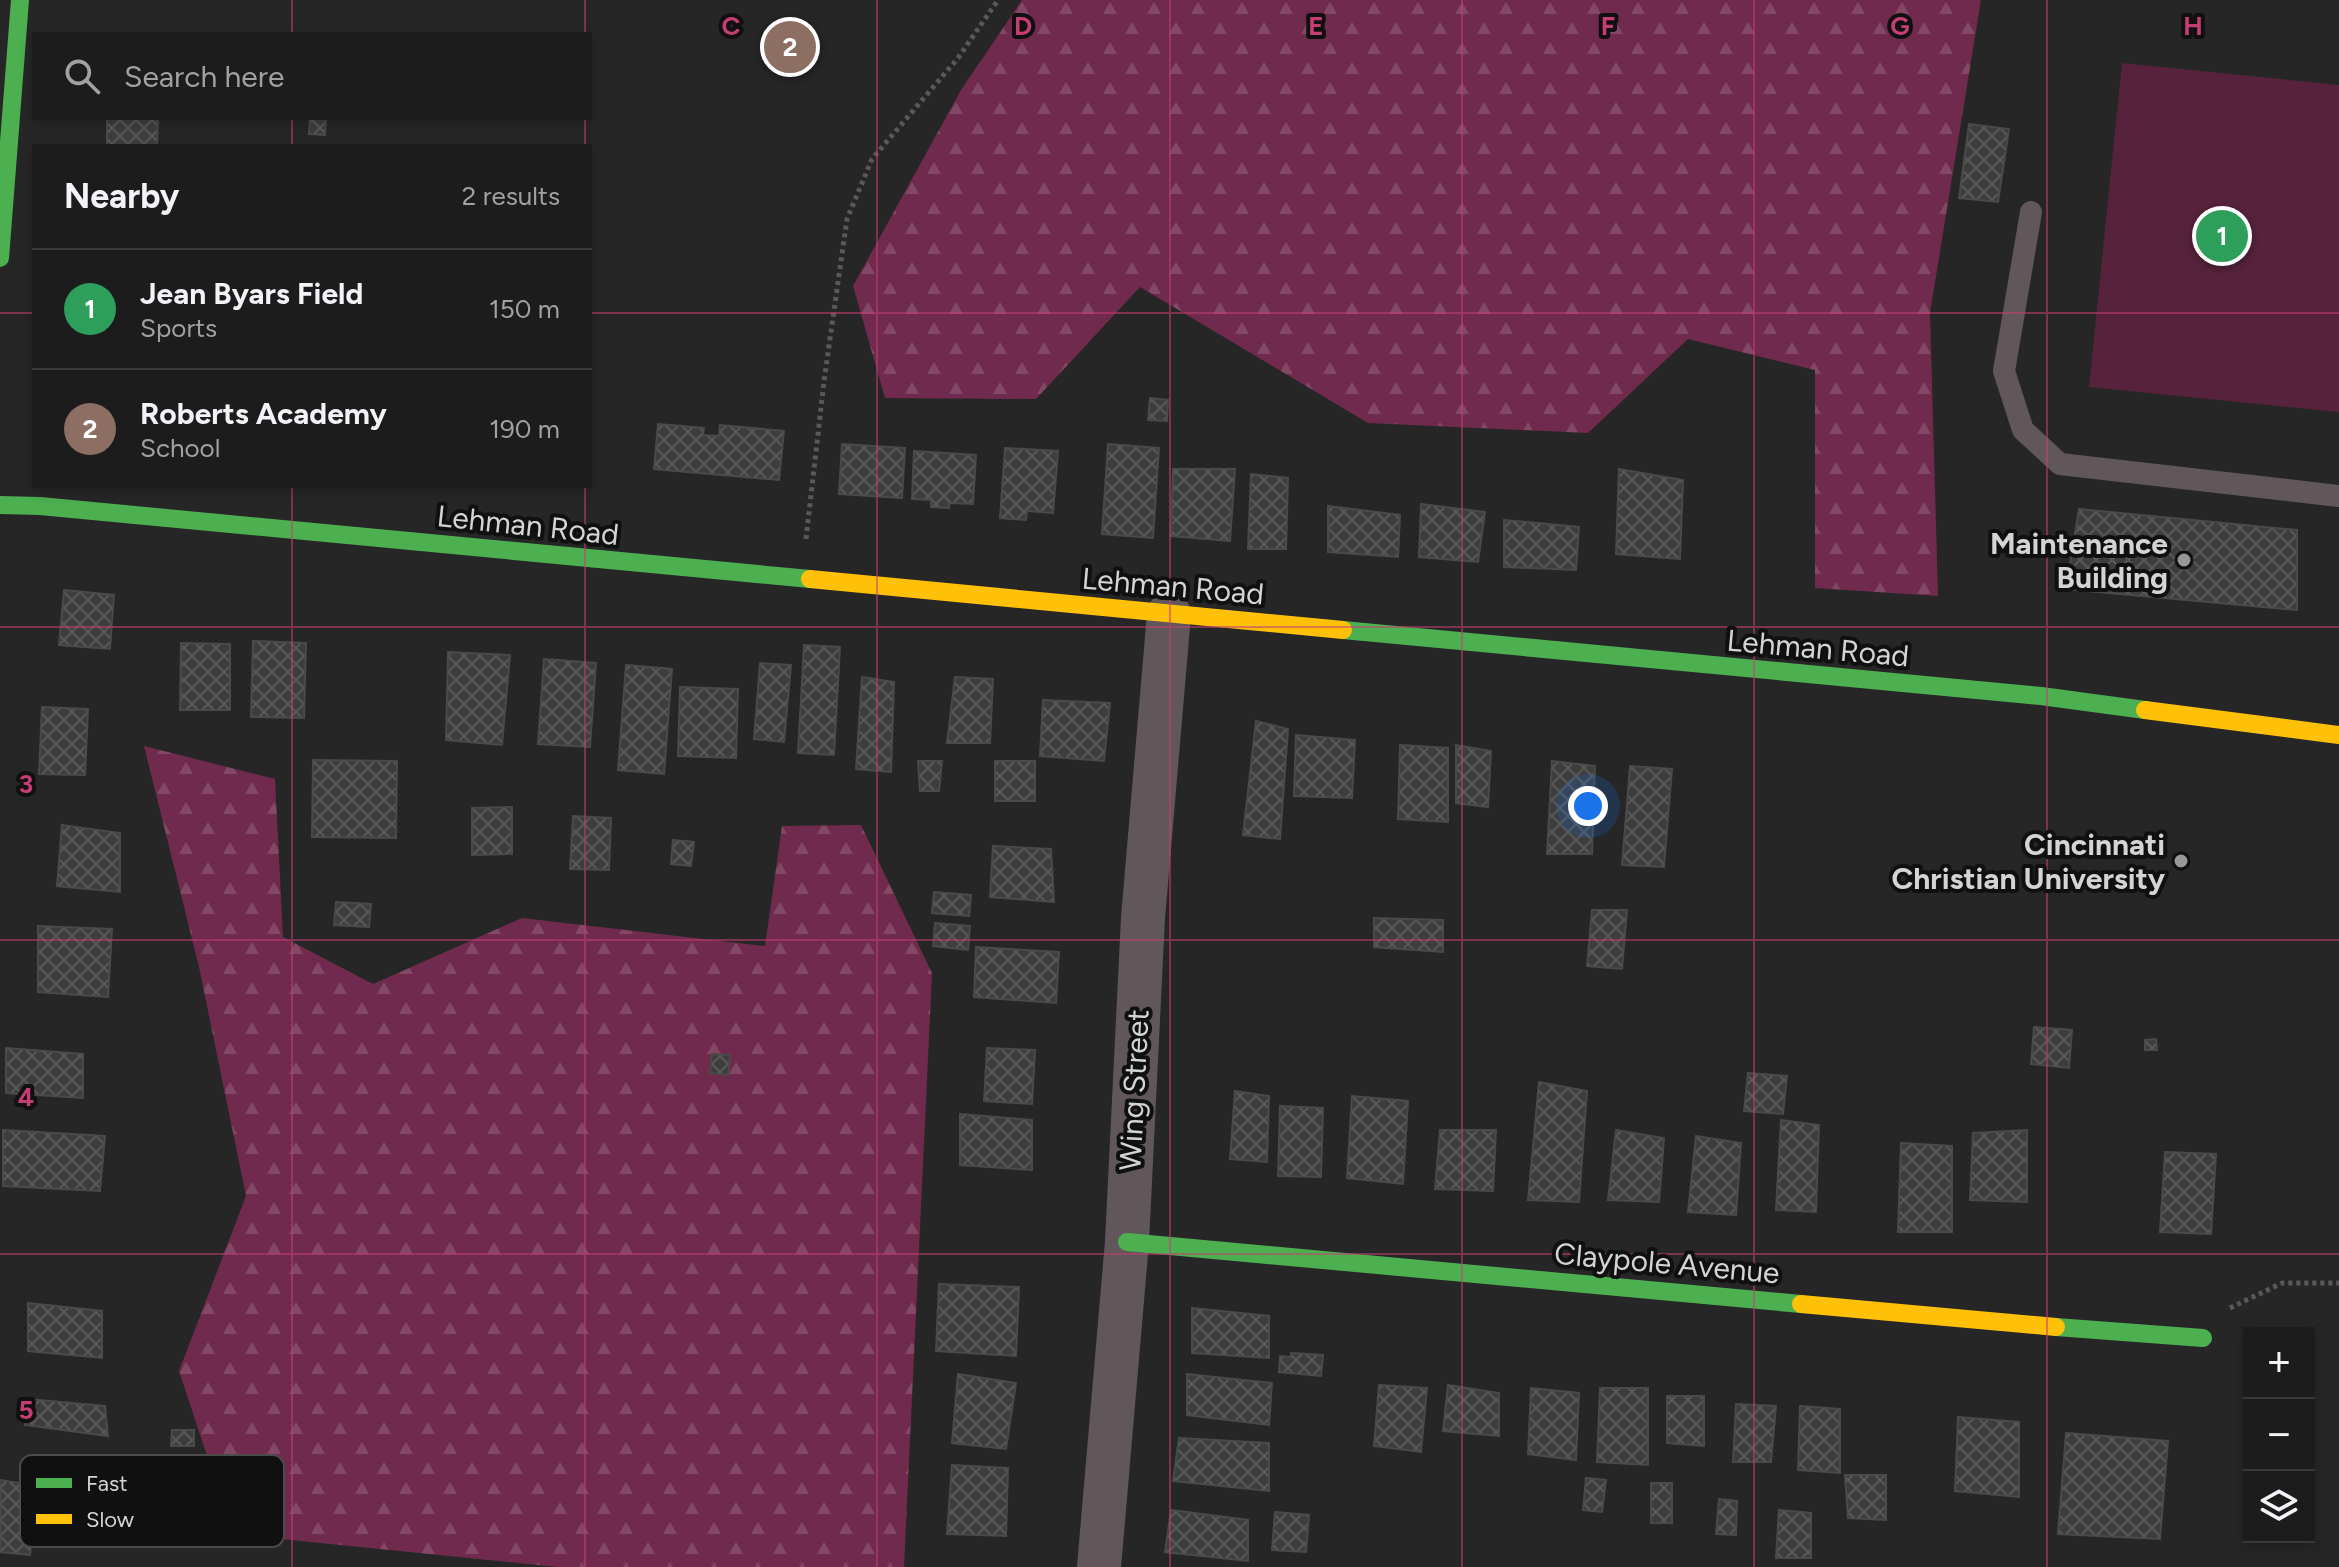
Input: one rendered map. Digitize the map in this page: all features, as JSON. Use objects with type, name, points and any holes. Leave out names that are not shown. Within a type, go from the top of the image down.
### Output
[{"type":"street","points":[[0,258],[13,8]]},
{"type":"street","name":"Lehman Road","points":[[0,505],[40,506],[2041,696],[2339,735]]},
{"type":"street","name":"Wing Street","points":[[1099,1567],[1127,1242],[1143,918],[1169,614]]},
{"type":"street","name":"Claypole Avenue","points":[[1127,1242],[2203,1338]]},
{"type":"lane","points":[[2031,212],[2004,371],[2023,430],[2060,464],[2339,496]]},
{"type":"path","points":[[805,550],[824,381],[847,219],[872,159],[958,58],[998,0]]},
{"type":"path","points":[[2221,1312],[2282,1283],[2339,1283]]},
{"type":"green space","points":[[1022,0],[1981,0],[1930,313],[1938,596],[1815,588],[1815,370],[1688,339],[1588,433],[1368,423],[1140,287],[1036,399],[885,398],[853,286],[961,90]]},
{"type":"green space","points":[[144,746],[275,779],[283,937],[373,984],[522,918],[765,946],[782,826],[861,825],[932,973],[904,1567],[558,1567],[284,1539],[284,1455],[207,1455],[179,1371],[246,1196],[199,967]]},
{"type":"shaded area","points":[[2122,63],[2339,85],[2339,412],[2089,387]]},
{"type":"building","points":[[107,120],[158,120],[157,144],[107,144]]},
{"type":"building","points":[[310,120],[326,120],[325,135],[309,134]]},
{"type":"building","points":[[1969,124],[2009,129],[1998,202],[1959,198]]},
{"type":"building","points":[[1150,398],[1168,400],[1167,421],[1148,420]]},
{"type":"building","points":[[658,424],[704,428],[703,435],[719,436],[720,425],[784,431],[779,480],[654,469]]},
{"type":"building","points":[[842,444],[905,448],[902,498],[839,494]]},
{"type":"building","points":[[1108,444],[1159,448],[1153,538],[1102,534]]},
{"type":"building","points":[[1005,448],[1058,451],[1053,513],[1027,511],[1026,520],[1000,518]]},
{"type":"building","points":[[914,451],[976,455],[973,504],[949,503],[949,508],[931,507],[931,500],[912,499]]},
{"type":"building","points":[[1173,469],[1235,469],[1230,541],[1171,536]]},
{"type":"building","points":[[1619,469],[1683,480],[1680,559],[1616,554]]},
{"type":"building","points":[[1251,474],[1288,478],[1286,549],[1248,549]]},
{"type":"building","points":[[1421,504],[1485,512],[1478,562],[1419,557]]},
{"type":"building","points":[[1328,506],[1400,515],[1398,557],[1328,552]]},
{"type":"building","name":"Maintenance Building","points":[[2079,509],[2297,530],[2297,610],[2066,589]]},
{"type":"building","points":[[1504,520],[1579,527],[1576,570],[1504,567]]},
{"type":"building","points":[[64,590],[114,595],[110,649],[59,645]]},
{"type":"building","points":[[253,641],[306,643],[304,718],[251,717]]},
{"type":"building","points":[[181,643],[230,644],[230,710],[180,710]]},
{"type":"building","points":[[804,645],[840,647],[834,755],[798,753]]},
{"type":"building","points":[[448,652],[510,655],[502,745],[446,740]]},
{"type":"building","points":[[544,659],[596,663],[590,747],[538,744]]},
{"type":"building","points":[[760,663],[791,665],[784,742],[754,739]]},
{"type":"building","points":[[626,665],[672,669],[664,774],[618,770]]},
{"type":"building","points":[[862,677],[894,682],[891,772],[856,769]]},
{"type":"building","points":[[955,677],[993,679],[990,743],[947,743]]},
{"type":"building","points":[[680,687],[738,689],[736,758],[678,756]]},
{"type":"building","points":[[1043,700],[1110,703],[1104,761],[1040,756]]},
{"type":"building","points":[[42,707],[88,709],[85,775],[39,774]]},
{"type":"building","points":[[1256,721],[1288,729],[1280,839],[1243,835]]},
{"type":"building","points":[[1296,735],[1355,740],[1352,798],[1294,796]]},
{"type":"building","points":[[1400,745],[1448,748],[1448,822],[1398,819]]},
{"type":"building","points":[[1456,745],[1491,751],[1488,807],[1456,803]]},
{"type":"building","points":[[313,760],[397,761],[396,838],[312,837]]},
{"type":"building","points":[[918,761],[942,761],[939,791],[920,791]]},
{"type":"building","points":[[995,761],[1035,761],[1035,801],[995,801]]},
{"type":"building","points":[[1552,761],[1595,766],[1592,854],[1547,854]]},
{"type":"building","points":[[1630,766],[1672,769],[1664,867],[1622,865]]},
{"type":"building","points":[[512,807],[512,854],[472,855],[472,808]]},
{"type":"building","points":[[573,816],[611,818],[609,870],[570,869]]},
{"type":"building","points":[[62,825],[120,833],[120,892],[57,886]]},
{"type":"building","points":[[673,840],[694,842],[691,866],[671,864]]},
{"type":"building","points":[[993,846],[1051,849],[1054,902],[990,897]]},
{"type":"building","points":[[934,892],[971,895],[969,916],[932,913]]},
{"type":"building","points":[[336,902],[371,904],[369,927],[334,925]]},
{"type":"building","points":[[1592,910],[1627,910],[1622,969],[1587,966]]},
{"type":"building","points":[[1374,918],[1443,920],[1443,952],[1374,947]]},
{"type":"building","points":[[935,923],[970,926],[968,950],[933,946]]},
{"type":"building","points":[[38,926],[112,929],[108,997],[38,992]]},
{"type":"building","points":[[976,947],[1059,952],[1056,1003],[974,997]]},
{"type":"building","points":[[2034,1027],[2072,1030],[2069,1068],[2031,1064]]},
{"type":"building","points":[[2156,1039],[2157,1050],[2145,1050],[2145,1040]]},
{"type":"building","points":[[6,1048],[83,1054],[83,1098],[6,1093]]},
{"type":"building","points":[[987,1048],[1035,1050],[1032,1104],[984,1101]]},
{"type":"building","points":[[712,1054],[730,1055],[728,1075],[710,1073]]},
{"type":"building","points":[[1748,1073],[1787,1076],[1783,1114],[1744,1111]]},
{"type":"building","points":[[1539,1082],[1587,1091],[1579,1202],[1528,1200]]},
{"type":"building","points":[[1235,1091],[1269,1096],[1267,1162],[1230,1159]]},
{"type":"building","points":[[1352,1096],[1408,1101],[1403,1184],[1347,1178]]},
{"type":"building","points":[[1280,1106],[1323,1108],[1321,1177],[1278,1176]]},
{"type":"building","points":[[960,1114],[1032,1120],[1032,1170],[960,1165]]},
{"type":"building","points":[[1781,1120],[1819,1125],[1816,1212],[1776,1210]]},
{"type":"building","points":[[3,1130],[105,1136],[100,1191],[3,1186]]},
{"type":"building","points":[[1440,1130],[1496,1130],[1493,1191],[1435,1189]]},
{"type":"building","points":[[1616,1130],[1664,1138],[1659,1202],[1608,1200]]},
{"type":"building","points":[[2027,1130],[2027,1202],[1970,1200],[1973,1133]]},
{"type":"building","points":[[1696,1136],[1741,1143],[1736,1215],[1688,1212]]},
{"type":"building","points":[[1901,1143],[1952,1146],[1952,1232],[1898,1232]]},
{"type":"building","points":[[2165,1152],[2216,1154],[2211,1234],[2160,1232]]},
{"type":"building","points":[[939,1284],[1019,1287],[1016,1356],[936,1351]]},
{"type":"building","points":[[28,1303],[102,1311],[102,1358],[28,1351]]},
{"type":"building","points":[[1192,1308],[1269,1316],[1269,1358],[1192,1353]]},
{"type":"building","points":[[1291,1353],[1323,1355],[1321,1376],[1279,1372],[1280,1356],[1291,1357]]},
{"type":"building","points":[[958,1374],[1016,1383],[1006,1449],[952,1443]]},
{"type":"building","points":[[1187,1374],[1272,1383],[1269,1425],[1187,1415]]},
{"type":"building","points":[[1379,1385],[1427,1388],[1421,1452],[1374,1446]]},
{"type":"building","points":[[1448,1385],[1499,1393],[1499,1436],[1443,1431]]},
{"type":"building","points":[[1531,1388],[1579,1393],[1576,1460],[1528,1454]]},
{"type":"building","points":[[1600,1388],[1648,1388],[1648,1465],[1597,1462]]},
{"type":"building","points":[[1667,1396],[1704,1396],[1704,1446],[1667,1443]]},
{"type":"building","points":[[28,1399],[105,1406],[108,1436],[25,1425]]},
{"type":"building","points":[[1736,1404],[1776,1406],[1771,1462],[1733,1462]]},
{"type":"building","points":[[1800,1406],[1840,1409],[1840,1473],[1798,1470]]},
{"type":"building","points":[[1958,1417],[2019,1422],[2019,1497],[1955,1491]]},
{"type":"building","points":[[172,1430],[194,1430],[194,1446],[171,1446]]},
{"type":"building","points":[[2066,1433],[2168,1441],[2160,1539],[2058,1534]]},
{"type":"building","points":[[1179,1438],[1269,1443],[1269,1491],[1173,1481]]},
{"type":"building","points":[[952,1465],[1008,1468],[1006,1536],[947,1534]]},
{"type":"building","points":[[1845,1475],[1886,1475],[1886,1520],[1848,1518]]},
{"type":"building","points":[[1586,1478],[1606,1480],[1602,1512],[1583,1510]]},
{"type":"building","points":[[0,1480],[20,1483],[20,1547],[31,1547],[30,1555],[0,1552]]},
{"type":"building","points":[[1651,1483],[1672,1483],[1672,1523],[1651,1523]]},
{"type":"building","points":[[1719,1499],[1737,1501],[1736,1535],[1716,1534]]},
{"type":"building","points":[[1171,1510],[1248,1520],[1248,1561],[1165,1552]]},
{"type":"building","points":[[1779,1510],[1811,1513],[1811,1558],[1776,1558]]},
{"type":"building","points":[[1275,1512],[1309,1515],[1306,1552],[1272,1550]]},
{"type":"traffic: fast","points":[[0,258],[20,0]]},
{"type":"traffic: fast","points":[[0,505],[40,506],[810,579]]},
{"type":"traffic: fast","points":[[1343,630],[2041,696],[2145,710]]},
{"type":"traffic: fast","points":[[1127,1242],[1801,1304]]},
{"type":"traffic: fast","points":[[2056,1327],[2203,1338]]},
{"type":"traffic: slow","points":[[810,579],[1343,630]]},
{"type":"traffic: slow","points":[[2145,710],[2339,735]]},
{"type":"traffic: slow","points":[[1801,1304],[2056,1327]]},
{"type":"place","name":"Roberts Academy","points":[[790,47]]},
{"type":"place","name":"Jean Byars Field","points":[[2222,236]]},
{"type":"place","name":"Maintenance Building","points":[[2184,560]]},
{"type":"place","name":"Cincinnati Christian University","points":[[2181,861]]}]
